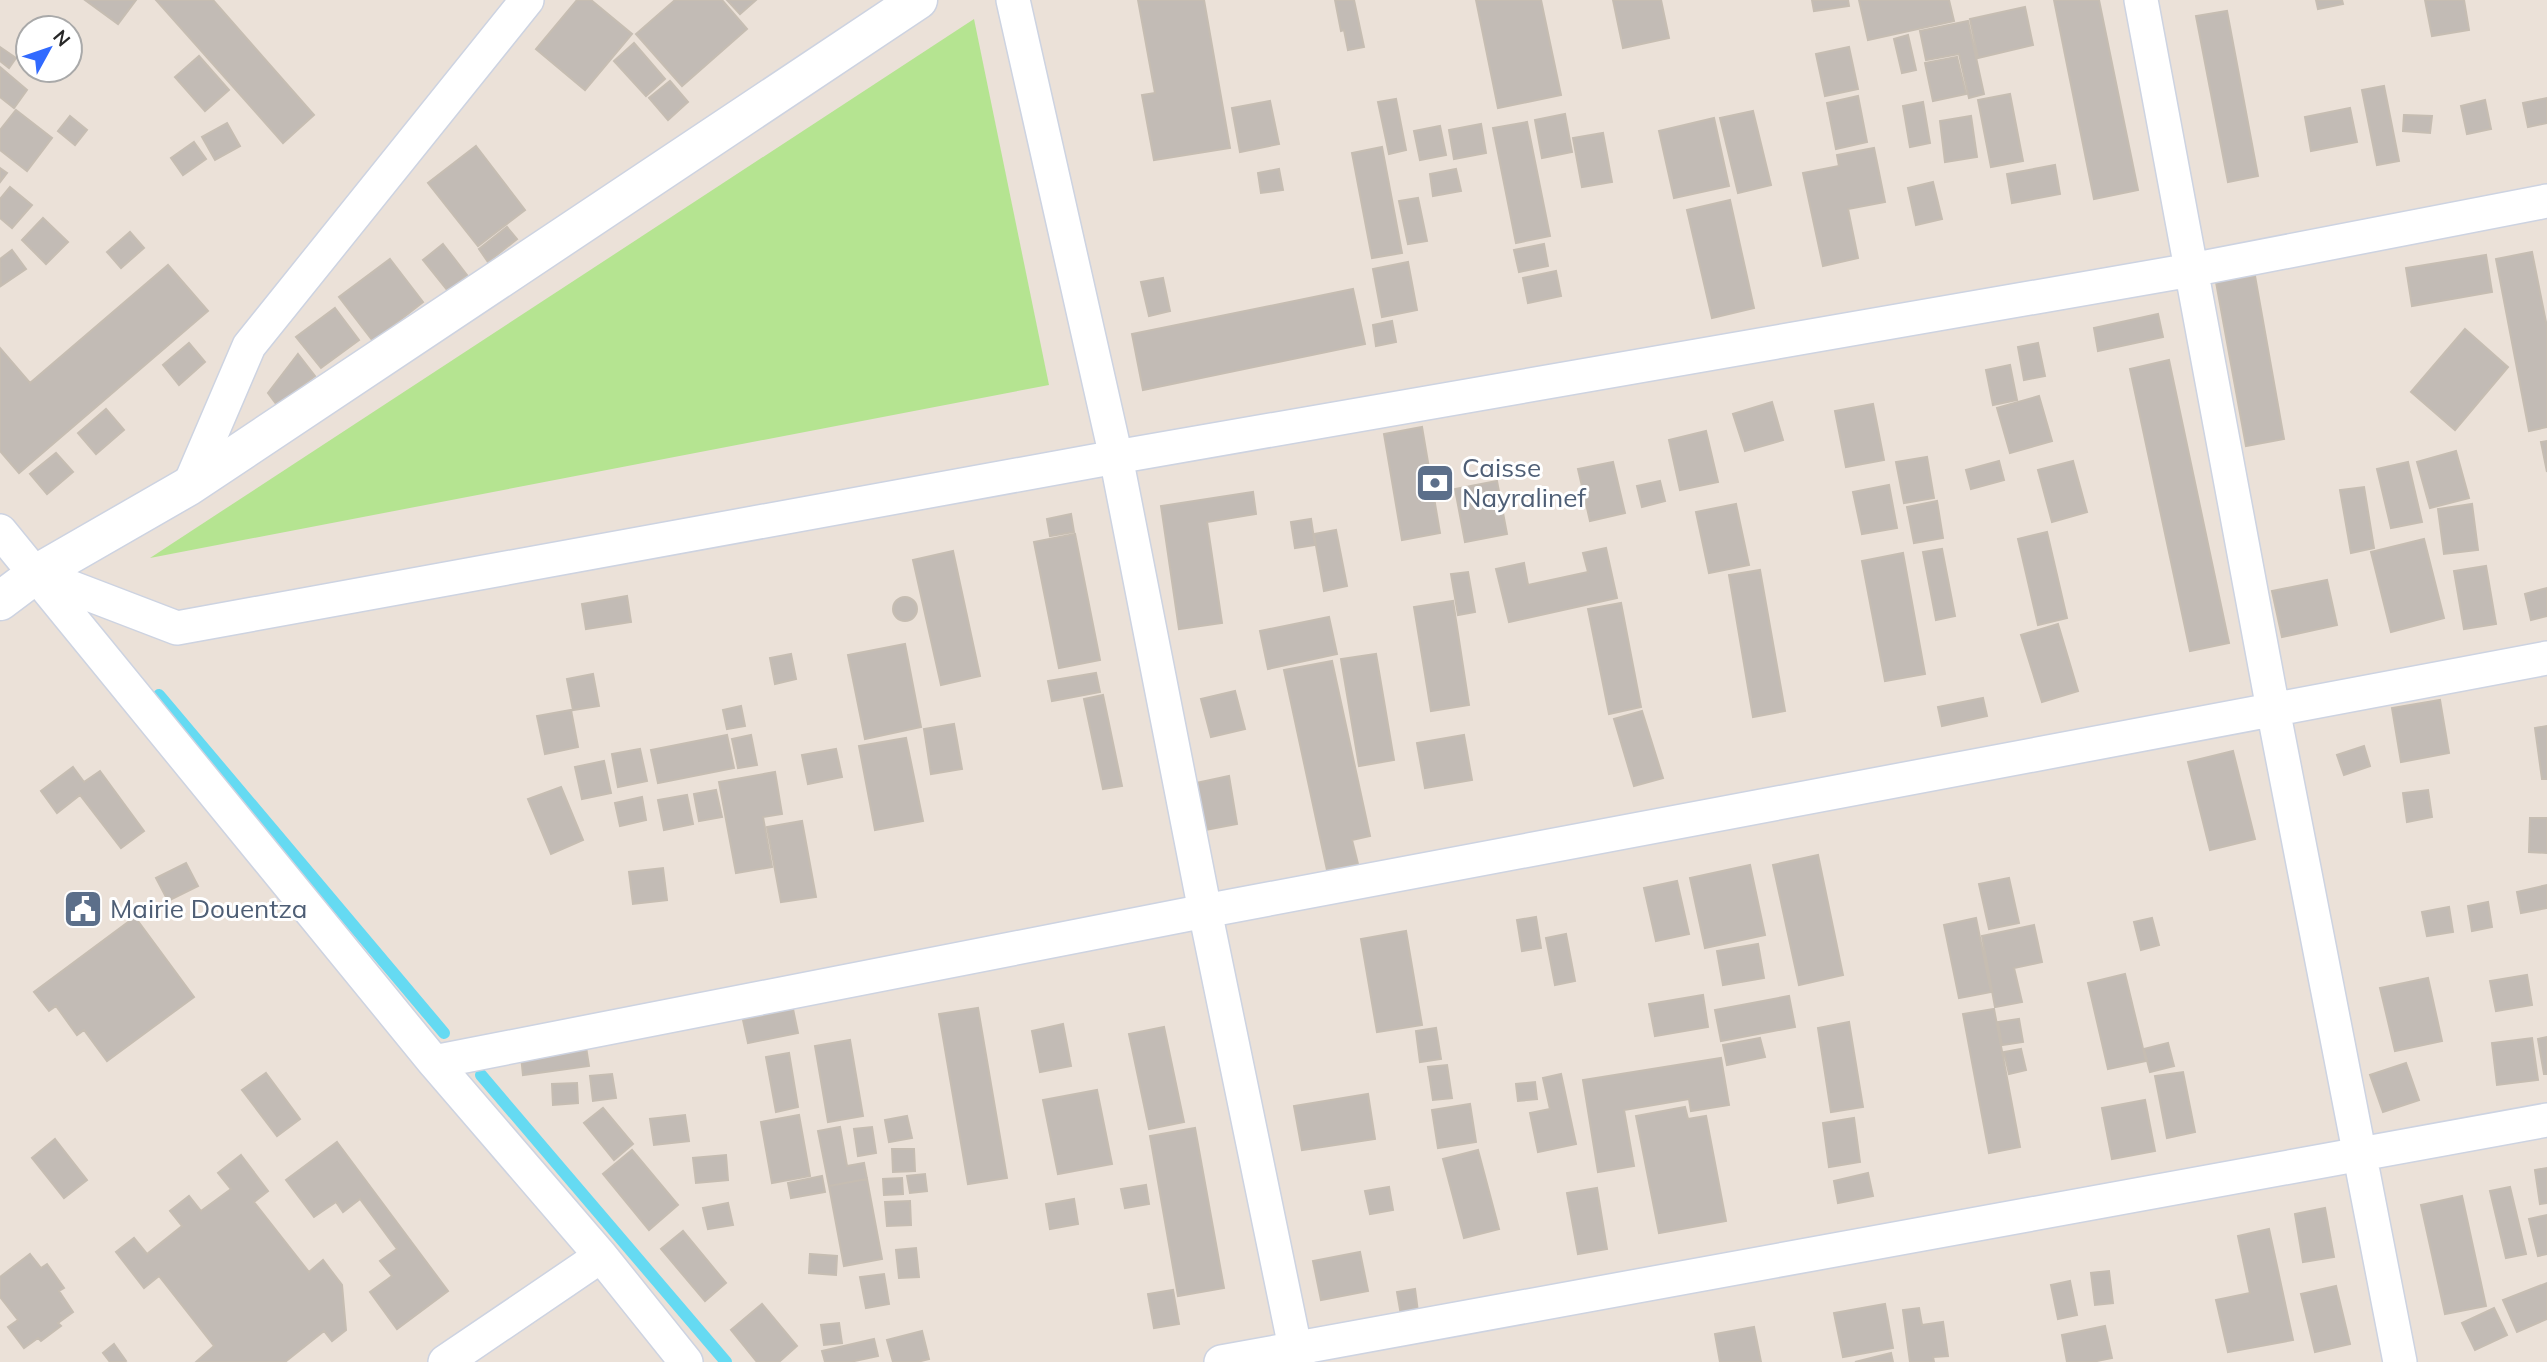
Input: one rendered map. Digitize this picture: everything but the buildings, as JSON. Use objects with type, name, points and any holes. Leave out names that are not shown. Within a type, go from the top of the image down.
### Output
[{"type":"main road","points":[[0,601],[36,575],[189,486],[918,0]]},
{"type":"street","points":[[189,486],[249,346],[527,0]]},
{"type":"street","points":[[1013,0],[1116,457],[1205,911],[1297,1354]]},
{"type":"street","points":[[2141,0],[2273,709],[2400,1362]]},
{"type":"street","points":[[36,575],[177,628],[1116,457],[2191,270],[2547,201]]},
{"type":"street","points":[[0,531],[435,1062],[601,1256],[686,1362]]},
{"type":"street","points":[[435,1062],[1205,911],[2547,658]]},
{"type":"street","points":[[1221,1362],[1297,1354],[2358,1153],[2547,1120]]},
{"type":"street","points":[[445,1362],[601,1256]]},
{"type":"green space","points":[[974,19],[1049,385],[150,558]]},
{"type":"waterway","points":[[159,695],[444,1033]]},
{"type":"waterway","points":[[481,1075],[726,1362]]},
{"type":"place","name":"Caisse Nayralinef","points":[[1435,483]]},
{"type":"place","name":"Mairie Douentza","points":[[83,909]]}]
